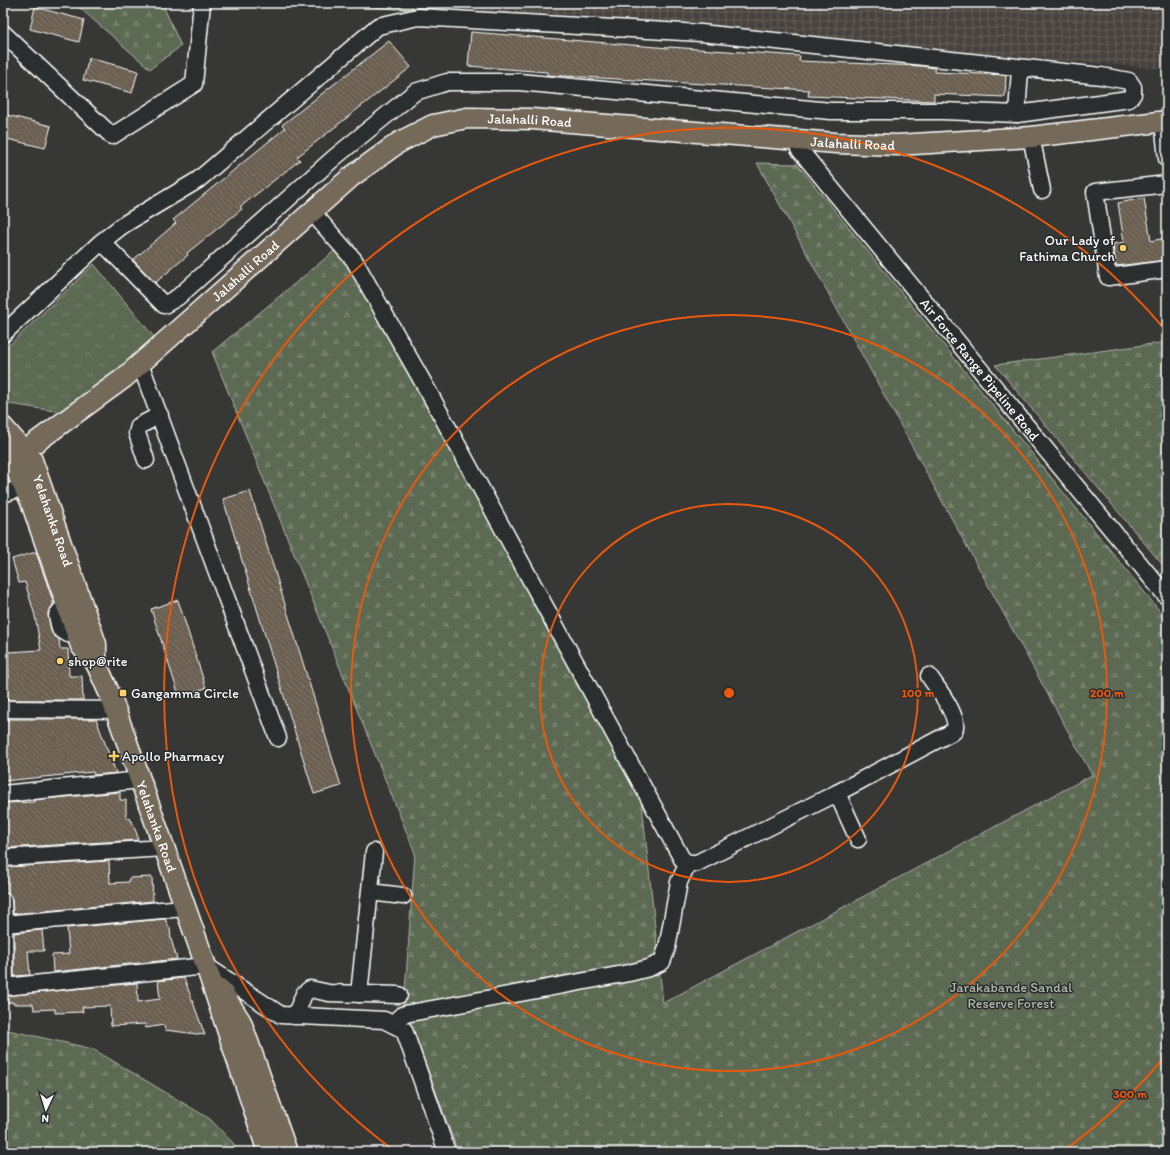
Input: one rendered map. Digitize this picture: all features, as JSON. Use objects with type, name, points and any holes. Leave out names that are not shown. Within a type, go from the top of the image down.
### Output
[{"type":"main road","name":"Jalahalli Road","points":[[18,464],[124,378],[351,177],[398,143],[433,125],[466,118],[532,119],[798,144]]},
{"type":"main road","name":"Jalahalli Road","points":[[18,464],[144,374],[319,220],[406,149],[437,132],[466,124],[528,123],[798,144],[897,145],[956,143],[1165,126]]},
{"type":"main road","points":[[798,144],[838,156],[885,157],[958,154],[1033,146],[1165,126]]},
{"type":"main road","points":[[3,427],[18,464],[81,646],[96,663]]},
{"type":"main road","name":"Yelahanka Road","points":[[18,464],[96,644],[96,663],[116,710],[184,908],[206,966],[225,1027],[268,1152]]},
{"type":"main road","name":"Yelahanka Road","points":[[206,966],[242,1022],[287,1152]]},
{"type":"street","points":[[3,33],[112,136],[194,84],[202,3]]},
{"type":"street","points":[[3,346],[106,242],[123,225],[198,180],[378,26],[418,17],[701,33],[1020,69],[1101,76],[1129,81],[1133,87],[1133,94],[1129,99],[1017,114],[942,111],[831,111],[519,82],[447,82],[415,92],[335,157],[178,297],[164,305],[106,242]]},
{"type":"street","points":[[1017,114],[1020,69]]},
{"type":"street","points":[[1165,126],[1167,159]]},
{"type":"street","name":"Air Force Range Pipeline Road","points":[[798,144],[1167,597]]},
{"type":"street","points":[[1033,146],[1042,190]]},
{"type":"street","points":[[1167,184],[1095,192],[1108,277],[1167,269]]},
{"type":"street","points":[[319,220],[354,260],[434,400],[682,859],[688,863],[697,864],[837,793],[954,731],[956,726],[955,717],[929,676]]},
{"type":"street","points":[[3,334],[106,242],[121,238],[134,226]]},
{"type":"street","points":[[144,374],[278,738]]},
{"type":"street","points":[[146,460],[137,433],[139,426],[160,415]]},
{"type":"street","points":[[3,494],[18,464]]},
{"type":"street","points":[[3,709],[116,710]]},
{"type":"street","points":[[3,794],[140,780]]},
{"type":"street","points":[[837,793],[858,838]]},
{"type":"street","points":[[3,858],[164,848]]},
{"type":"street","points":[[359,994],[374,852]]},
{"type":"street","points":[[392,1024],[402,1015],[410,1013],[628,974],[657,965],[662,962],[667,948],[679,882],[688,863]]},
{"type":"street","points":[[370,892],[403,896]]},
{"type":"street","points":[[3,901],[5,988],[206,966],[281,1015],[384,1020],[404,1030],[447,1152]]},
{"type":"street","points":[[4,924],[184,908]]},
{"type":"street","points":[[295,1016],[304,994],[310,989],[329,993],[399,995]]},
{"type":"shaded area","points":[[319,3],[1167,3],[1167,69],[412,10]]},
{"type":"green space","points":[[74,3],[162,3],[181,46],[150,69]]},
{"type":"green space","points":[[319,3],[412,3],[412,10]]},
{"type":"green space","name":"Jarakabande Sandal Reserve Forest","points":[[757,163],[797,164],[1167,620],[1167,1152],[458,1152],[404,1005],[415,853],[212,352],[350,238],[639,776],[663,1003],[1092,775]]},
{"type":"green space","points":[[94,264],[159,343],[74,414],[3,403],[3,351]]},
{"type":"green space","points":[[1167,342],[1167,570],[995,365]]},
{"type":"green space","points":[[3,1029],[93,1049],[210,1119],[233,1143],[237,1152],[3,1152]]},
{"type":"building","points":[[35,7],[84,20],[79,42],[30,29]]},
{"type":"building","points":[[471,32],[669,48],[800,56],[799,61],[921,66],[935,68],[935,72],[1006,75],[1005,97],[934,94],[934,101],[808,96],[809,90],[547,75],[547,72],[468,66]]},
{"type":"building","points":[[389,41],[411,67],[297,157],[300,160],[240,207],[242,209],[187,253],[188,255],[155,283],[133,260],[176,223],[173,220],[285,128],[282,125]]},
{"type":"building","points":[[89,58],[138,71],[132,93],[83,80]]},
{"type":"building","points":[[3,114],[51,126],[45,148],[3,138]]},
{"type":"building","points":[[1144,198],[1151,241],[1165,238],[1167,260],[1116,266],[1113,244],[1124,242],[1118,203]]},
{"type":"building","points":[[250,491],[341,786],[314,794],[223,499]]},
{"type":"building","points":[[36,552],[53,601],[53,605],[48,613],[51,631],[59,639],[60,649],[68,649],[69,676],[82,676],[83,700],[7,700],[6,678],[9,678],[8,652],[41,650],[35,616],[25,582],[19,583],[12,559]]},
{"type":"building","points":[[178,600],[206,688],[179,696],[151,609]]},
{"type":"building","points":[[8,719],[96,719],[116,773],[94,775],[93,772],[3,781],[3,722],[8,721]]},
{"type":"building","points":[[120,792],[120,800],[126,800],[126,818],[130,818],[138,840],[4,848],[3,803],[34,802],[34,800]]},
{"type":"building","points":[[109,861],[110,883],[129,882],[129,878],[152,877],[153,901],[13,914],[12,900],[6,888],[6,867]]},
{"type":"building","points":[[165,919],[170,929],[171,939],[177,959],[53,972],[52,955],[69,954],[67,928]]},
{"type":"building","points":[[42,930],[44,951],[28,951],[30,975],[14,976],[14,933]]},
{"type":"building","points":[[184,978],[205,1035],[165,1030],[164,1025],[146,1028],[145,1024],[111,1026],[110,1006],[82,1007],[83,1012],[55,1013],[55,1009],[34,1010],[33,1004],[13,1004],[13,1002],[3,1003],[3,996],[137,983],[138,1002],[160,999],[158,981]]},
{"type":"place","name":"Our Lady of Fathima Church","points":[[1123,248]]},
{"type":"place","name":"shop@rite","points":[[60,661]]},
{"type":"place","name":"Gangamma Circle","points":[[123,693]]},
{"type":"place","name":"Apollo Pharmacy","points":[[114,756]]}]
